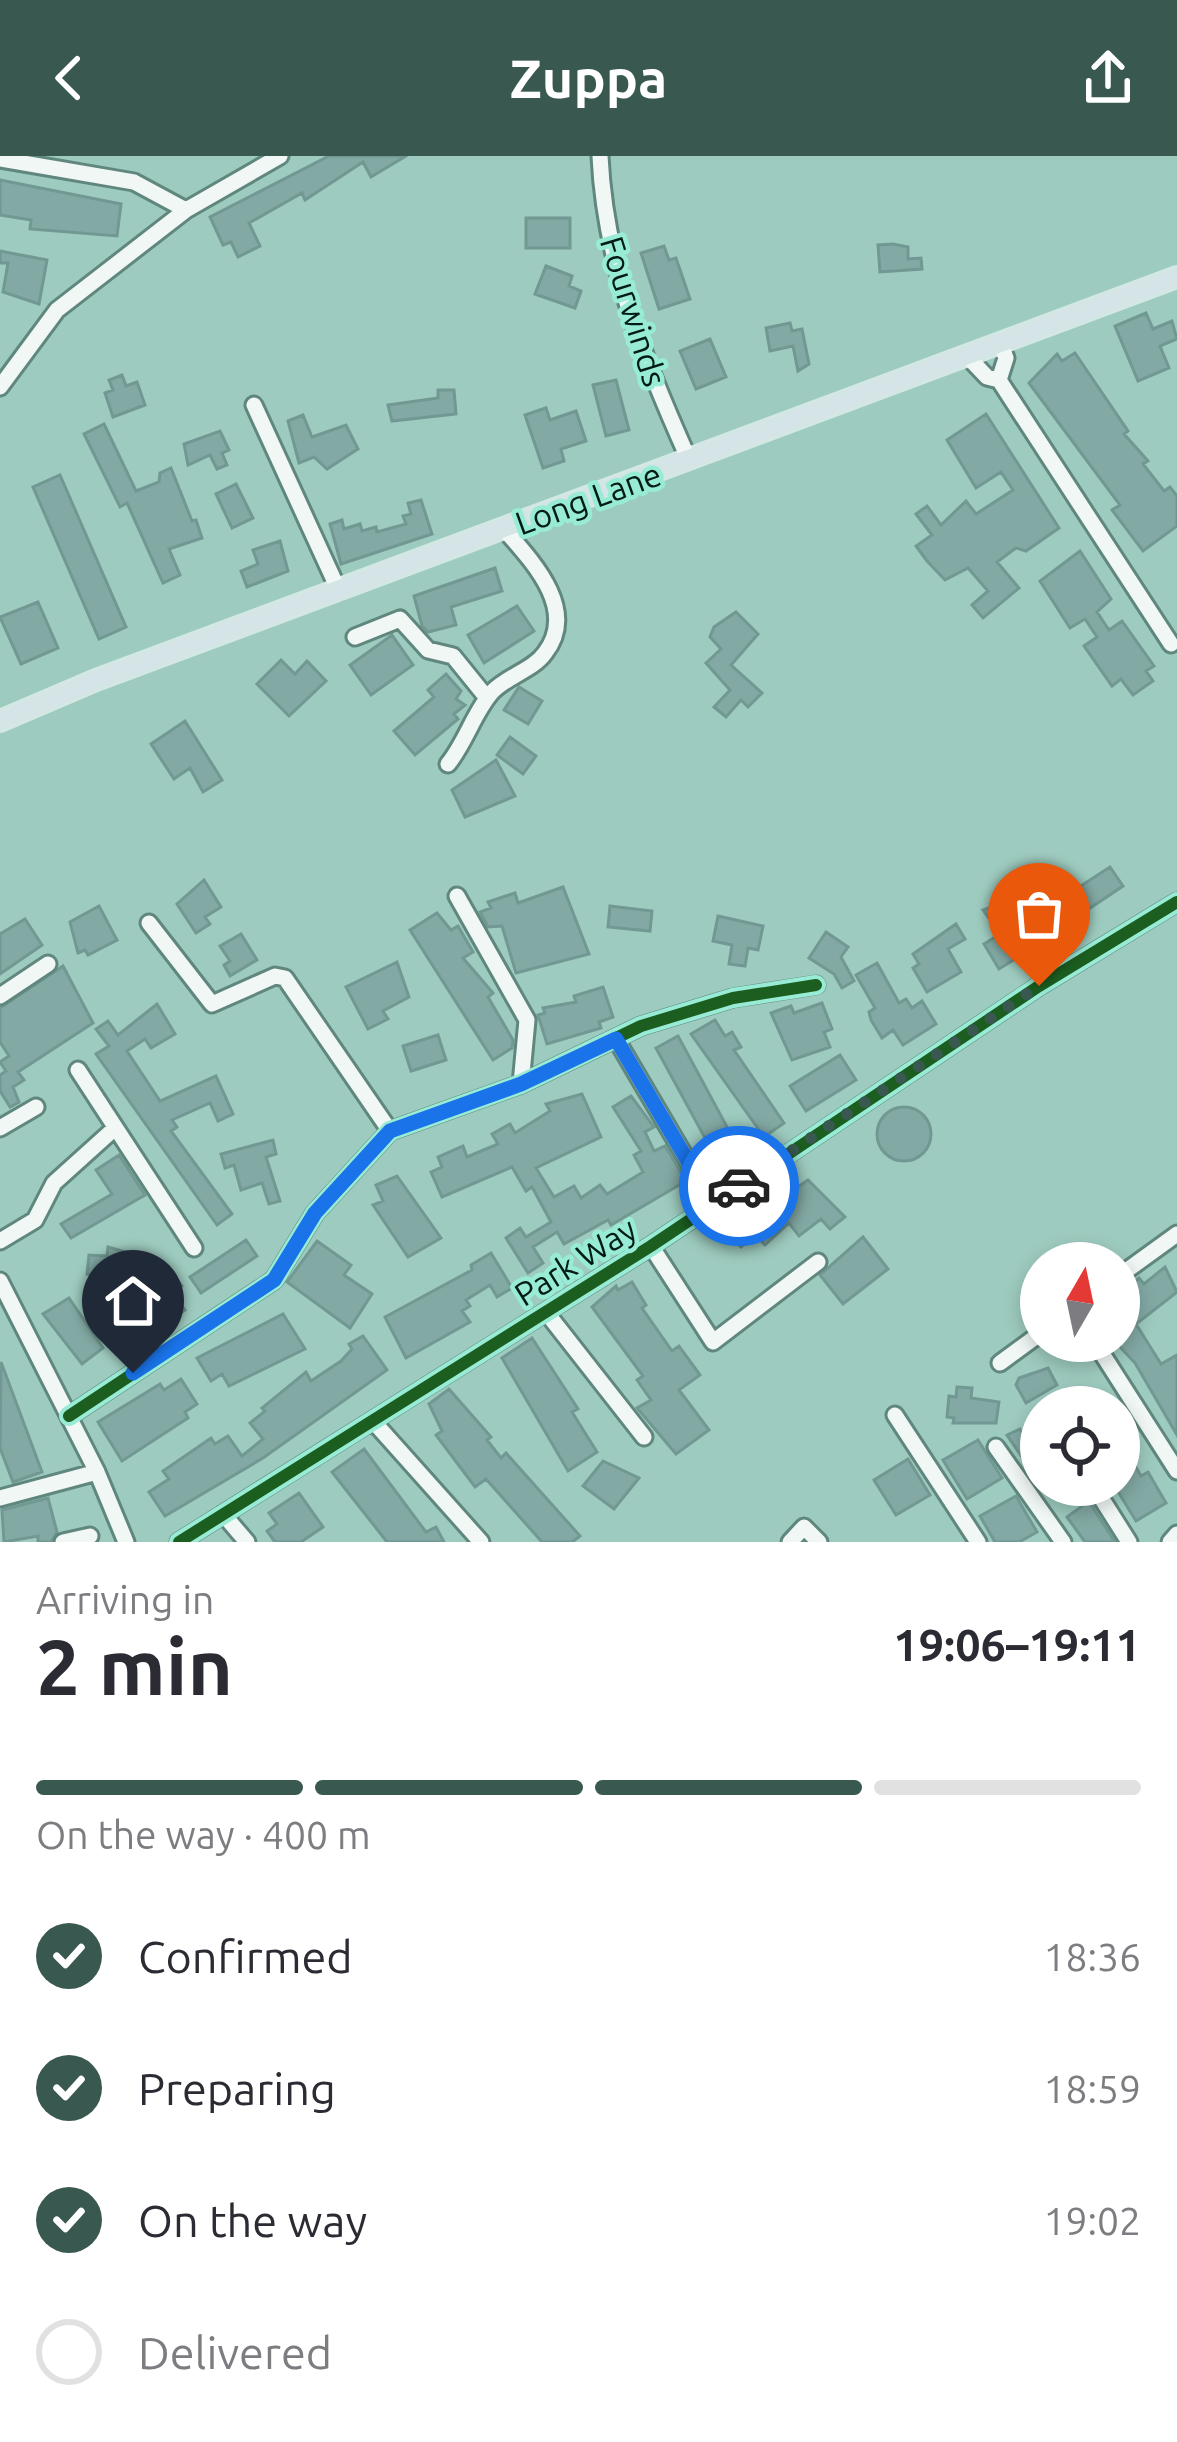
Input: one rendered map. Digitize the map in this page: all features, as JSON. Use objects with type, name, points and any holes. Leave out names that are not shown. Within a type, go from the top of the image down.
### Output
[{"type":"main road","name":"Long Lane","points":[[0,721],[1177,277]]},
{"type":"street","points":[[0,387],[57,310],[186,210],[280,156]]},
{"type":"street","name":"Fourwinds","points":[[600,156],[616,276],[642,355],[689,460]]},
{"type":"street","points":[[0,159],[134,182],[186,210]]},
{"type":"street","points":[[999,380],[1006,358],[1001,344]]},
{"type":"street","points":[[968,357],[987,376],[999,380],[1171,644]]},
{"type":"street","points":[[254,405],[339,591]]},
{"type":"street","points":[[448,764],[468,739],[487,698],[545,653],[554,629],[554,601],[542,574],[504,529]]},
{"type":"street","points":[[356,638],[400,619],[428,650],[453,656],[487,698]]},
{"type":"street","points":[[457,896],[527,1020],[521,1084]]},
{"type":"street","name":"Park Way","points":[[179,1542],[651,1246],[1039,986],[1177,902]]},
{"type":"street","points":[[149,923],[212,1004],[275,976],[285,978],[390,1131]]},
{"type":"street","points":[[0,995],[48,964]]},
{"type":"street","points":[[69,1416],[274,1280],[315,1213],[390,1131],[521,1084],[616,1039],[733,998],[816,985]]},
{"type":"street","points":[[616,1039],[713,1204]]},
{"type":"street","points":[[78,1070],[194,1248]]},
{"type":"street","points":[[0,1128],[36,1107]]},
{"type":"street","points":[[0,1241],[35,1220],[54,1183],[115,1128]]},
{"type":"street","points":[[1140,1261],[1177,1234]]},
{"type":"street","points":[[651,1246],[713,1342],[818,1262]]},
{"type":"street","points":[[0,1281],[97,1472],[125,1542]]},
{"type":"street","points":[[546,1312],[644,1437]]},
{"type":"street","points":[[1000,1363],[1020,1348]]},
{"type":"street","points":[[1107,1362],[1177,1471]]},
{"type":"street","points":[[895,1415],[978,1542]]},
{"type":"street","points":[[373,1420],[481,1542]]},
{"type":"street","points":[[996,1447],[1064,1542]]},
{"type":"street","points":[[0,1498],[97,1472]]},
{"type":"street","points":[[1106,1506],[1129,1542]]},
{"type":"street","points":[[223,1514],[247,1542]]},
{"type":"street","points":[[790,1542],[804,1527],[819,1542]]},
{"type":"street","points":[[1170,1542],[1177,1534]]},
{"type":"street","points":[[64,1542],[91,1535]]},
{"type":"building","points":[[329,156],[406,156],[371,177],[363,162],[305,200],[302,193],[249,223],[260,246],[238,257],[231,242],[223,245],[210,217]]},
{"type":"building","points":[[0,180],[121,204],[117,236],[30,229],[31,220],[0,215]]},
{"type":"building","points":[[526,218],[570,218],[570,248],[526,248]]},
{"type":"building","points":[[878,245],[908,247],[908,259],[921,258],[922,269],[880,272]]},
{"type":"building","points":[[664,246],[669,260],[676,258],[690,299],[659,309],[641,253]]},
{"type":"building","points":[[0,251],[47,260],[39,304],[3,292],[8,263],[0,263]]},
{"type":"building","points":[[546,266],[572,276],[569,286],[581,291],[575,308],[535,294]]},
{"type":"building","points":[[1146,313],[1153,329],[1172,321],[1177,339],[1160,346],[1169,368],[1138,381],[1115,326]]},
{"type":"building","points":[[790,323],[792,331],[802,329],[809,364],[798,371],[793,346],[770,351],[766,328]]},
{"type":"building","points":[[710,339],[726,377],[696,389],[680,351]]},
{"type":"building","points":[[1075,353],[1128,431],[1124,434],[1148,461],[1143,464],[1164,491],[1170,487],[1177,496],[1177,526],[1143,551],[1112,510],[1120,505],[1029,383],[1057,354],[1062,361]]},
{"type":"building","points":[[122,375],[126,386],[137,382],[145,405],[113,417],[105,393],[113,390],[109,380]]},
{"type":"building","points":[[616,380],[629,430],[606,436],[593,385]]},
{"type":"building","points":[[438,390],[454,390],[456,414],[392,421],[388,405],[438,398]]},
{"type":"building","points":[[546,408],[550,420],[576,411],[586,441],[561,449],[564,461],[543,468],[525,415]]},
{"type":"building","points":[[986,414],[1059,528],[1026,551],[1016,548],[997,562],[1019,588],[983,618],[972,605],[988,591],[968,568],[945,580],[927,561],[916,546],[932,535],[916,514],[927,506],[941,525],[966,501],[976,514],[1013,490],[1001,472],[976,488],[947,440]]},
{"type":"building","points":[[303,415],[312,437],[346,425],[358,449],[327,469],[314,457],[299,463],[288,421]]},
{"type":"building","points":[[104,424],[136,491],[159,482],[160,473],[171,468],[192,521],[196,520],[202,538],[169,549],[180,575],[163,583],[127,503],[120,507],[84,434]]},
{"type":"building","points":[[220,431],[229,450],[222,453],[227,465],[217,469],[210,455],[188,465],[184,444]]},
{"type":"building","points":[[60,475],[126,627],[99,639],[33,487]]},
{"type":"building","points":[[236,484],[253,518],[232,528],[216,494]]},
{"type":"building","points":[[421,500],[432,534],[341,564],[330,524],[342,520],[344,529],[360,524],[362,531],[376,527],[377,532],[406,524],[403,516],[411,514],[408,503]]},
{"type":"building","points":[[280,541],[288,571],[247,587],[241,571],[258,564],[253,550]]},
{"type":"building","points":[[1080,551],[1111,599],[1097,612],[1109,630],[1122,621],[1154,666],[1146,671],[1153,681],[1133,695],[1121,679],[1112,686],[1084,646],[1097,637],[1085,619],[1070,628],[1040,581]]},
{"type":"building","points":[[495,568],[502,591],[451,607],[456,625],[428,632],[422,626],[414,596]]},
{"type":"building","points":[[38,602],[58,648],[21,664],[0,617]]},
{"type":"building","points":[[517,606],[534,631],[484,663],[468,635]]},
{"type":"building","points":[[736,612],[758,634],[731,665],[762,693],[748,707],[741,700],[726,717],[714,707],[730,690],[706,663],[721,649],[710,637],[714,627]]},
{"type":"building","points":[[392,635],[413,665],[371,695],[350,665]]},
{"type":"building","points":[[281,660],[295,674],[307,661],[326,681],[289,716],[257,684]]},
{"type":"building","points":[[446,674],[461,691],[456,699],[465,705],[454,714],[458,719],[415,755],[394,731],[434,697],[428,690]]},
{"type":"building","points":[[519,687],[542,701],[528,724],[504,710]]},
{"type":"building","points":[[185,721],[222,780],[203,792],[190,768],[174,779],[151,744]]},
{"type":"building","points":[[510,737],[536,756],[523,774],[497,755]]},
{"type":"building","points":[[496,760],[515,796],[465,817],[452,790]]},
{"type":"building","points":[[1110,867],[1123,886],[1035,945],[1044,958],[1032,967],[1023,954],[999,969],[984,944],[1000,934],[983,910],[1000,904],[1018,927],[1054,902],[1050,895],[1068,883],[1073,891]]},
{"type":"building","points":[[204,880],[221,907],[205,917],[210,924],[196,933],[177,904]]},
{"type":"building","points":[[563,887],[589,954],[516,973],[502,926],[488,927],[480,912],[491,908],[488,902],[515,893],[518,903]]},
{"type":"building","points":[[99,906],[117,940],[88,955],[85,950],[78,953],[70,922]]},
{"type":"building","points":[[610,906],[652,911],[650,931],[608,927]]},
{"type":"building","points":[[437,913],[451,930],[458,926],[473,952],[463,958],[493,993],[488,997],[513,1040],[512,1048],[493,1060],[410,930]]},
{"type":"building","points":[[718,916],[763,926],[758,950],[748,948],[745,966],[729,964],[732,945],[713,941]]},
{"type":"building","points":[[25,919],[42,945],[0,974],[0,934]]},
{"type":"building","points":[[956,924],[965,939],[948,949],[961,972],[927,992],[913,968],[919,964],[913,954]]},
{"type":"building","points":[[826,932],[848,947],[841,957],[854,981],[842,988],[834,974],[809,958]]},
{"type":"building","points":[[241,934],[257,960],[230,976],[224,965],[230,961],[220,946]]},
{"type":"building","points":[[397,962],[409,997],[383,1011],[388,1019],[368,1029],[346,987]]},
{"type":"building","points":[[877,963],[899,1003],[906,999],[912,1008],[922,1001],[936,1024],[903,1045],[893,1030],[882,1038],[869,1012],[875,1008],[856,975]]},
{"type":"building","points":[[63,966],[93,1023],[18,1072],[24,1080],[13,1087],[19,1102],[10,1107],[0,1091],[0,1075],[6,1071],[0,1062],[9,1056],[0,1042],[0,1008]]},
{"type":"building","points":[[603,987],[613,1017],[599,1022],[601,1028],[547,1044],[538,1015],[545,1013],[543,1008],[576,1002],[574,996]]},
{"type":"building","points":[[822,1003],[832,1029],[824,1032],[830,1047],[792,1060],[771,1013],[791,1006],[794,1013]]},
{"type":"building","points":[[157,1004],[175,1034],[151,1048],[145,1039],[127,1051],[160,1101],[216,1076],[233,1114],[218,1121],[210,1103],[172,1120],[177,1127],[171,1131],[232,1214],[217,1225],[96,1054],[109,1046],[96,1029],[108,1021],[118,1035]]},
{"type":"building","points":[[715,1020],[725,1036],[732,1032],[741,1047],[734,1050],[784,1123],[764,1137],[691,1034]]},
{"type":"building","points":[[438,1035],[446,1060],[411,1071],[403,1046]]},
{"type":"building","points":[[678,1036],[741,1153],[726,1161],[718,1145],[711,1149],[656,1048]]},
{"type":"building","points":[[840,1055],[856,1080],[806,1111],[790,1086]]},
{"type":"building","points":[[582,1094],[601,1137],[536,1168],[554,1197],[574,1186],[581,1198],[600,1185],[607,1194],[643,1172],[634,1155],[641,1151],[613,1107],[631,1096],[654,1127],[645,1132],[654,1151],[665,1146],[686,1181],[611,1225],[608,1220],[564,1244],[557,1232],[533,1247],[543,1263],[528,1273],[506,1238],[520,1228],[526,1237],[551,1222],[532,1187],[526,1191],[512,1167],[442,1197],[431,1172],[442,1167],[438,1157],[463,1146],[467,1157],[498,1144],[492,1134],[510,1124],[515,1133],[550,1111],[546,1104]]},
{"type":"building","points":[[904,1107],[923,1115],[931,1134],[923,1153],[904,1161],[885,1153],[877,1134],[885,1115]]},
{"type":"building","points":[[273,1140],[276,1154],[266,1157],[280,1201],[269,1204],[262,1183],[241,1190],[234,1165],[225,1168],[221,1154]]},
{"type":"building","points":[[119,1155],[145,1195],[71,1238],[61,1224],[112,1194],[96,1170]]},
{"type":"building","points":[[785,1172],[799,1186],[808,1180],[845,1217],[830,1229],[821,1219],[799,1236],[789,1223],[765,1245],[755,1234],[741,1247],[719,1224],[746,1205],[753,1212]]},
{"type":"building","points":[[397,1176],[441,1238],[408,1257],[373,1205],[383,1201],[376,1185]]},
{"type":"building","points":[[863,1237],[888,1269],[843,1304],[820,1275]]},
{"type":"building","points":[[246,1240],[257,1256],[201,1293],[190,1277]]},
{"type":"building","points":[[317,1241],[351,1265],[344,1275],[372,1294],[350,1328],[287,1282]]},
{"type":"building","points":[[108,1247],[160,1262],[141,1298],[173,1275],[182,1286],[172,1294],[185,1310],[173,1319],[162,1305],[141,1319],[121,1296],[126,1286],[132,1289],[142,1264],[116,1261],[115,1276],[87,1274],[89,1255],[107,1256]]},
{"type":"building","points":[[491,1253],[512,1288],[497,1297],[490,1285],[466,1300],[470,1306],[462,1311],[470,1322],[406,1358],[385,1317],[472,1270],[471,1265]]},
{"type":"building","points":[[1165,1267],[1177,1292],[1140,1321],[1140,1279],[1144,1284]]},
{"type":"building","points":[[632,1282],[646,1305],[642,1308],[672,1351],[679,1346],[700,1375],[679,1390],[709,1430],[676,1454],[637,1408],[651,1400],[637,1380],[643,1376],[592,1307],[616,1286],[618,1290]]},
{"type":"building","points":[[69,1298],[103,1348],[82,1364],[43,1314]]},
{"type":"building","points":[[283,1314],[305,1349],[229,1386],[222,1374],[211,1381],[197,1358]]},
{"type":"building","points":[[1140,1330],[1161,1364],[1177,1355],[1177,1435],[1135,1363],[1140,1362]]},
{"type":"building","points":[[363,1336],[387,1370],[263,1458],[165,1516],[149,1492],[169,1479],[163,1471],[211,1438],[215,1444],[228,1436],[242,1456],[263,1439],[250,1423],[265,1411],[262,1408],[306,1372],[311,1381],[341,1361],[352,1349],[349,1344]]},
{"type":"building","points":[[532,1338],[578,1409],[572,1412],[597,1452],[568,1471],[502,1358]]},
{"type":"building","points":[[1,1362],[42,1472],[13,1482],[0,1448]]},
{"type":"building","points":[[1048,1368],[1057,1385],[1020,1386],[1020,1392],[1019,1378]]},
{"type":"building","points":[[181,1379],[197,1404],[185,1412],[188,1418],[122,1461],[98,1422],[160,1384],[164,1390]]},
{"type":"building","points":[[957,1387],[972,1388],[971,1398],[999,1402],[996,1423],[953,1423],[954,1418],[947,1417],[949,1396],[956,1397]]},
{"type":"building","points":[[449,1389],[491,1437],[487,1440],[501,1458],[506,1453],[580,1536],[572,1542],[542,1542],[486,1479],[475,1487],[436,1435],[442,1431],[429,1404]]},
{"type":"building","points":[[1020,1429],[1020,1454],[1007,1435]]},
{"type":"building","points":[[978,1440],[1002,1478],[967,1499],[943,1460]]},
{"type":"building","points":[[364,1449],[426,1532],[436,1527],[444,1542],[387,1542],[332,1472]]},
{"type":"building","points":[[908,1459],[930,1495],[896,1515],[874,1480]]},
{"type":"building","points":[[603,1461],[639,1478],[614,1509],[583,1486]]},
{"type":"building","points":[[1148,1472],[1166,1503],[1136,1521],[1127,1506],[1140,1506],[1140,1474]]},
{"type":"building","points":[[299,1493],[323,1527],[301,1542],[275,1542],[267,1531],[277,1524],[269,1513]]},
{"type":"building","points":[[1016,1496],[1037,1532],[1019,1542],[995,1542],[980,1516]]},
{"type":"building","points":[[48,1498],[57,1532],[51,1542],[38,1542],[38,1536],[4,1542],[2,1510]]},
{"type":"building","points":[[1082,1506],[1092,1506],[1115,1542],[1085,1542],[1067,1517]]},
{"type":"cycle path","points":[[179,1542],[651,1246],[1039,986],[1177,902]]},
{"type":"cycle path","points":[[69,1416],[274,1280],[315,1213],[390,1131],[521,1084],[641,1026],[733,998],[816,985]]},
{"type":"way so far","points":[[739,1186],[1039,986]]},
{"type":"route","points":[[133,1373],[274,1280],[315,1213],[390,1131],[521,1084],[616,1039],[713,1204],[739,1186]]}]
